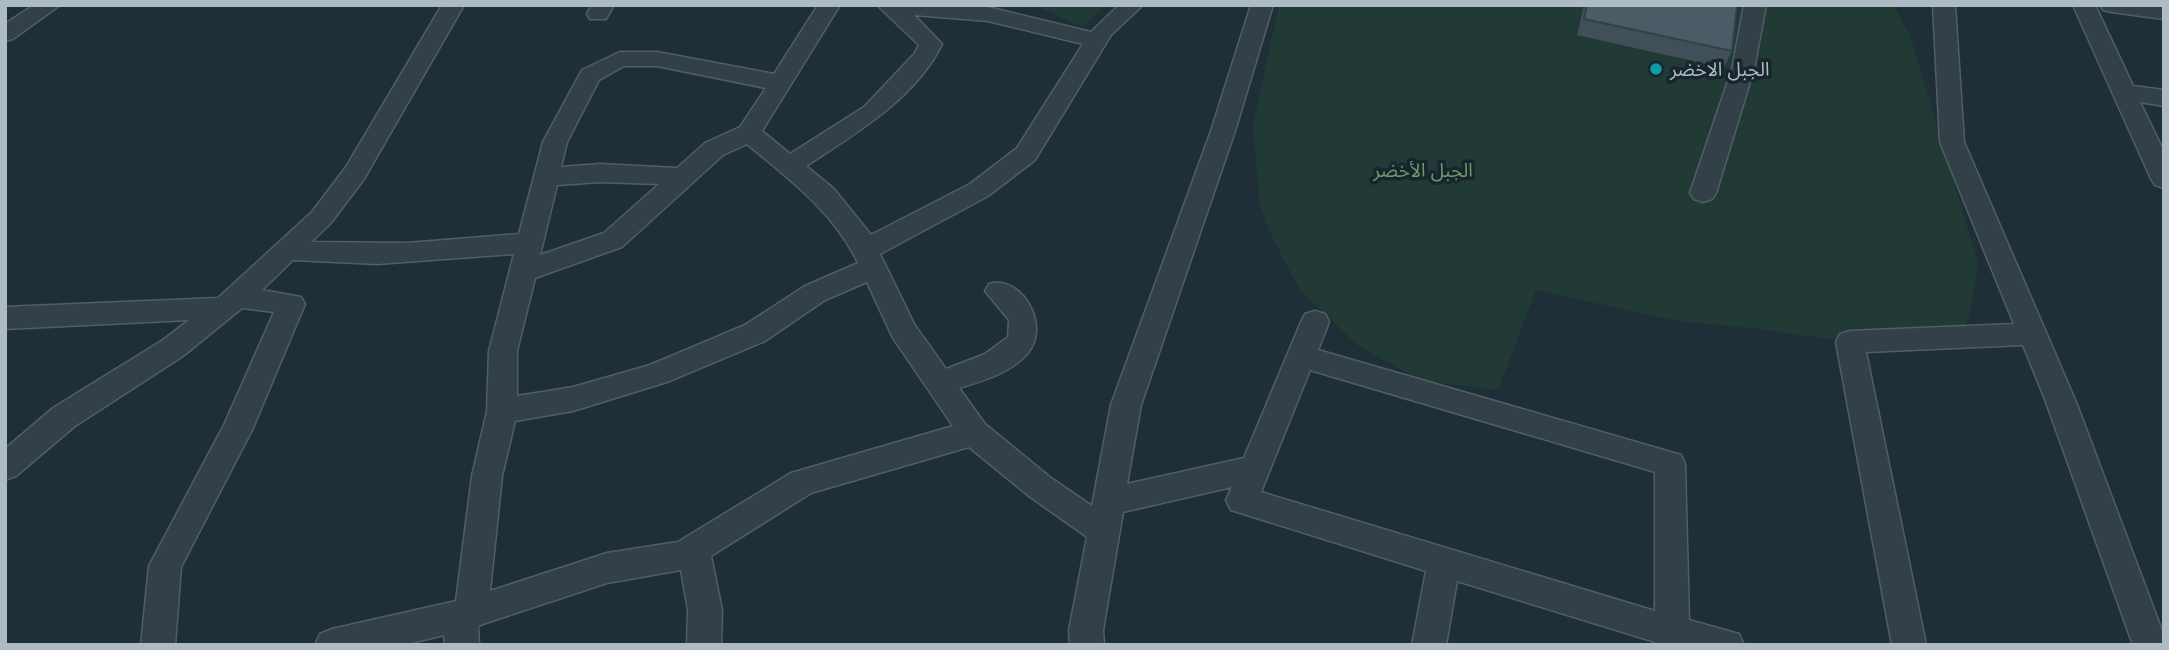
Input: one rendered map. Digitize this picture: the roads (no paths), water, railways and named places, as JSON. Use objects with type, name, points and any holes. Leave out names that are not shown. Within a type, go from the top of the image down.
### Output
[{"type":"street","points":[[5,34],[48,5]]},
{"type":"street","points":[[5,467],[64,418],[173,348],[230,303],[321,218],[355,173],[453,5]]},
{"type":"street","points":[[522,272],[613,240],[714,149],[749,134],[829,5]]},
{"type":"street","points":[[881,5],[988,14],[1097,40]]},
{"type":"street","points":[[502,411],[573,399],[657,374],[755,333],[979,190],[1026,155],[1102,31],[1132,5]]},
{"type":"street","points":[[1087,645],[1086,630],[1126,405],[1223,131],[1262,5]]},
{"type":"street","points":[[1703,193],[1743,69],[1755,5]]},
{"type":"street","points":[[1944,5],[1952,142],[2062,402],[2150,645]]},
{"type":"street","points":[[2084,5],[2164,179]]},
{"type":"street","points":[[2111,5],[2164,12]]},
{"type":"street","points":[[789,166],[872,112],[925,56],[931,44],[893,6]]},
{"type":"street","points":[[465,625],[487,476],[502,411],[503,351],[555,142],[590,75],[620,59],[657,60],[780,83]]},
{"type":"street","points":[[2124,92],[2164,98]]},
{"type":"street","points":[[749,134],[825,195],[869,259],[903,330],[974,433],[1040,487],[1106,517],[1254,469]]},
{"type":"street","points":[[546,177],[600,173],[683,177]]},
{"type":"street","points":[[286,250],[332,255],[406,255],[529,243]]},
{"type":"street","points":[[940,383],[992,366],[1017,347],[1025,333],[1023,319],[999,290]]},
{"type":"street","points":[[5,318],[230,303],[291,304],[238,428],[165,566],[158,645]]},
{"type":"street","points":[[1315,322],[1242,500],[1444,562],[1671,638],[1727,645]]},
{"type":"street","points":[[1909,645],[1850,342],[2033,334]]},
{"type":"street","points":[[1300,356],[1670,464],[1671,638]]},
{"type":"street","points":[[332,645],[465,625],[607,568],[684,555],[802,482],[974,433]]},
{"type":"street","points":[[693,550],[705,610],[704,645]]},
{"type":"street","points":[[1429,645],[1444,562]]},
{"type":"place","name":"الجبل الاخضر","points":[[1656,69]]},
{"type":"park label","name":"الجبل الأخضر","points":[[1423,170]]}]
